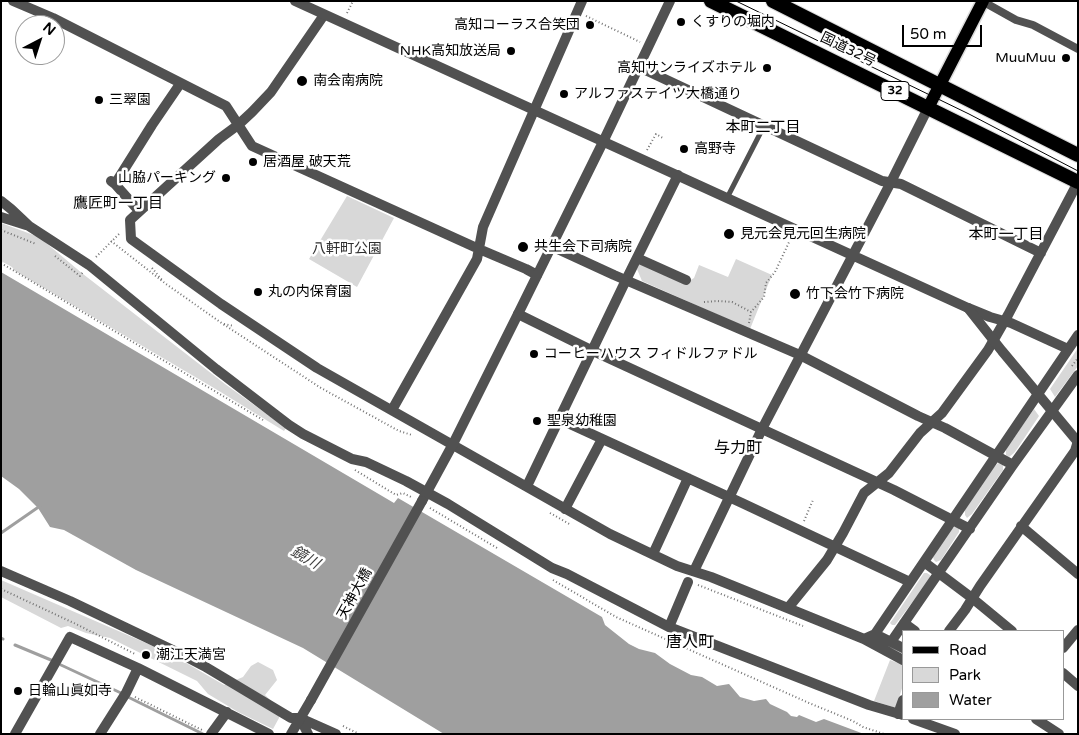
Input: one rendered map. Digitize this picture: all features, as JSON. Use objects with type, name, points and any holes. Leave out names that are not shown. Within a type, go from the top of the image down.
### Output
[{"type":"highway","name":"国道32号","points":[[711,1],[1078,182]]},
{"type":"highway","name":"国道32号","points":[[773,1],[1078,155]]},
{"type":"main road","points":[[928,108],[983,1]]},
{"type":"street","points":[[13,1],[53,18],[226,106],[252,146],[537,274]]},
{"type":"street","points":[[295,1],[814,239],[968,308],[1007,318],[1011,323],[1068,349]]},
{"type":"street","points":[[392,410],[477,259],[483,227],[582,1]]},
{"type":"street","name":"天神大橋","points":[[291,734],[453,444],[603,142],[670,1]]},
{"type":"street","points":[[983,1],[1016,20],[1034,25],[1078,49]]},
{"type":"street","points":[[324,15],[271,92],[238,125],[218,138],[130,220],[131,239],[221,304],[317,368],[610,534],[678,566],[864,639],[902,659]]},
{"type":"street","points":[[639,67],[882,182],[901,184],[1041,253]]},
{"type":"street","points":[[140,211],[113,182],[180,84]]},
{"type":"street","points":[[694,571],[762,429],[928,108]]},
{"type":"street","points":[[527,486],[678,175]]},
{"type":"street","points":[[788,608],[827,560],[864,493],[889,473],[920,433],[942,413],[988,350],[1007,318],[1078,182]]},
{"type":"street","points":[[1,201],[29,226],[89,265],[216,369],[296,430],[352,459],[366,462],[406,482],[424,497],[448,504],[552,568],[669,627],[869,704],[901,714]]},
{"type":"street","points":[[1,217],[29,226]]},
{"type":"street","points":[[551,246],[800,355],[1013,465]]},
{"type":"street","points":[[637,258],[686,280]]},
{"type":"street","points":[[950,630],[1075,451],[1078,441],[968,308]]},
{"type":"street","points":[[518,314],[592,351],[894,490],[970,529]]},
{"type":"street","points":[[864,639],[874,634],[1078,335]]},
{"type":"street","points":[[891,642],[1051,410],[1078,375]]},
{"type":"street","points":[[559,419],[910,582]]},
{"type":"street","points":[[565,509],[602,439]]},
{"type":"street","points":[[653,554],[688,478]]},
{"type":"street","points":[[1021,526],[1078,574]]},
{"type":"street","points":[[924,562],[1011,630]]},
{"type":"street","points":[[1,571],[183,655],[290,718],[300,718],[336,734]]},
{"type":"street","points":[[669,627],[688,582]]},
{"type":"street","points":[[904,623],[914,630]]},
{"type":"street","points":[[1064,647],[1078,630]]},
{"type":"street","points":[[874,634],[902,648]]},
{"type":"street","points":[[15,734],[70,637],[138,668],[269,734]]},
{"type":"street","points":[[100,734],[126,693],[138,668]]},
{"type":"street","points":[[1064,674],[1078,686]]},
{"type":"street","points":[[209,733],[227,712]]},
{"type":"street","points":[[300,718],[308,734]]},
{"type":"street","points":[[916,720],[955,734]]},
{"type":"street","points":[[1038,720],[1059,734]]},
{"type":"lane","points":[[727,198],[764,126]]},
{"type":"path","points":[[345,18],[353,1]]},
{"type":"path","points":[[577,11],[640,42]]},
{"type":"path","points":[[645,155],[656,134],[663,138]]},
{"type":"path","points":[[1,230],[42,246]]},
{"type":"path","points":[[49,252],[80,276],[119,234]]},
{"type":"path","points":[[747,332],[751,312],[764,297],[766,283],[775,272],[792,236]]},
{"type":"path","points":[[112,241],[174,290],[223,324],[304,376],[399,431],[415,436]]},
{"type":"path","points":[[1,264],[268,423]]},
{"type":"path","points":[[702,302],[732,302],[751,312]]},
{"type":"path","points":[[354,470],[396,496]]},
{"type":"path","points":[[800,530],[814,500]]},
{"type":"path","points":[[126,693],[209,733]]},
{"type":"green space","name":"八軒町公園","points":[[347,196],[394,218],[357,287],[309,259]]},
{"type":"green space","points":[[1,223],[39,237],[83,274],[225,384],[286,428],[284,431],[1,261]]},
{"type":"green space","points":[[736,259],[772,275],[750,329],[642,281],[637,269],[640,263],[684,284],[694,278],[699,265],[728,277]]},
{"type":"green space","points":[[1078,348],[1078,366],[1055,397],[1050,389]]},
{"type":"green space","points":[[1034,409],[1039,416],[1017,449],[1009,457],[1006,455],[1006,449]]},
{"type":"green space","points":[[999,462],[1003,465],[1003,470],[972,514],[967,518],[965,510]]},
{"type":"green space","points":[[952,528],[959,529],[959,532],[941,560],[936,562],[933,557]]},
{"type":"green space","points":[[924,573],[930,575],[930,579],[895,625],[892,625],[890,623]]},
{"type":"green space","points":[[1,580],[169,653],[224,685],[243,677],[251,666],[258,662],[273,670],[277,680],[265,695],[280,709],[279,718],[273,729],[238,712],[208,694],[197,681],[110,638],[86,633],[68,626],[61,628],[1,597]]},
{"type":"green space","points":[[890,660],[902,665],[902,688],[896,708],[874,701]]},
{"type":"water","name":"鏡川","points":[[1,272],[394,503],[398,498],[602,617],[605,625],[629,644],[655,653],[670,664],[691,675],[702,677],[717,686],[729,684],[740,697],[754,701],[766,699],[770,704],[791,716],[797,717],[799,715],[816,722],[824,719],[864,734],[444,734],[303,648],[136,570],[64,530],[50,527],[38,508],[19,489],[1,476]]},
{"type":"waterway","points":[[1,533],[40,506]]},
{"type":"waterway","points":[[15,645],[51,660]]},
{"type":"waterway","points":[[61,665],[121,693]]},
{"type":"waterway","points":[[128,697],[203,734]]},
{"type":"tram line","points":[[736,1],[969,114],[1078,171]]},
{"type":"place","name":"くすりの堀内","points":[[681,22]]},
{"type":"place","name":"高知コーラス合笑団","points":[[590,25]]},
{"type":"place","name":"NHK高知放送局","points":[[511,51]]},
{"type":"place","name":"MuuMuu","points":[[1066,58]]},
{"type":"place","name":"高知サンライズホテル","points":[[767,68]]},
{"type":"place","name":"南会南病院","points":[[302,81]]},
{"type":"place","name":"アルファステイツ大橋通り","points":[[564,94]]},
{"type":"place","name":"三翠園","points":[[99,100]]},
{"type":"place","name":"高野寺","points":[[684,149]]},
{"type":"place","name":"居酒屋 破天荒","points":[[253,162]]},
{"type":"place","name":"山脇パーキング","points":[[226,178]]},
{"type":"place","name":"見元会見元回生病院","points":[[729,234]]},
{"type":"place","name":"共生会下司病院","points":[[523,247]]},
{"type":"place","name":"丸の内保育園","points":[[258,292]]},
{"type":"place","name":"竹下会竹下病院","points":[[795,294]]},
{"type":"place","name":"コーヒーハウス フィドルファドル","points":[[534,354]]},
{"type":"place","name":"聖泉幼稚園","points":[[537,421]]},
{"type":"place","name":"潮江天満宮","points":[[146,655]]},
{"type":"place","name":"日輪山眞如寺","points":[[18,691]]},
{"type":"district","name":"本町二丁目","points":[[763,128]]},
{"type":"district","name":"鷹匠町一丁目","points":[[118,204]]},
{"type":"district","name":"本町一丁目","points":[[1006,235]]},
{"type":"district","name":"与力町","points":[[738,449]]},
{"type":"district","name":"唐人町","points":[[690,643]]}]
